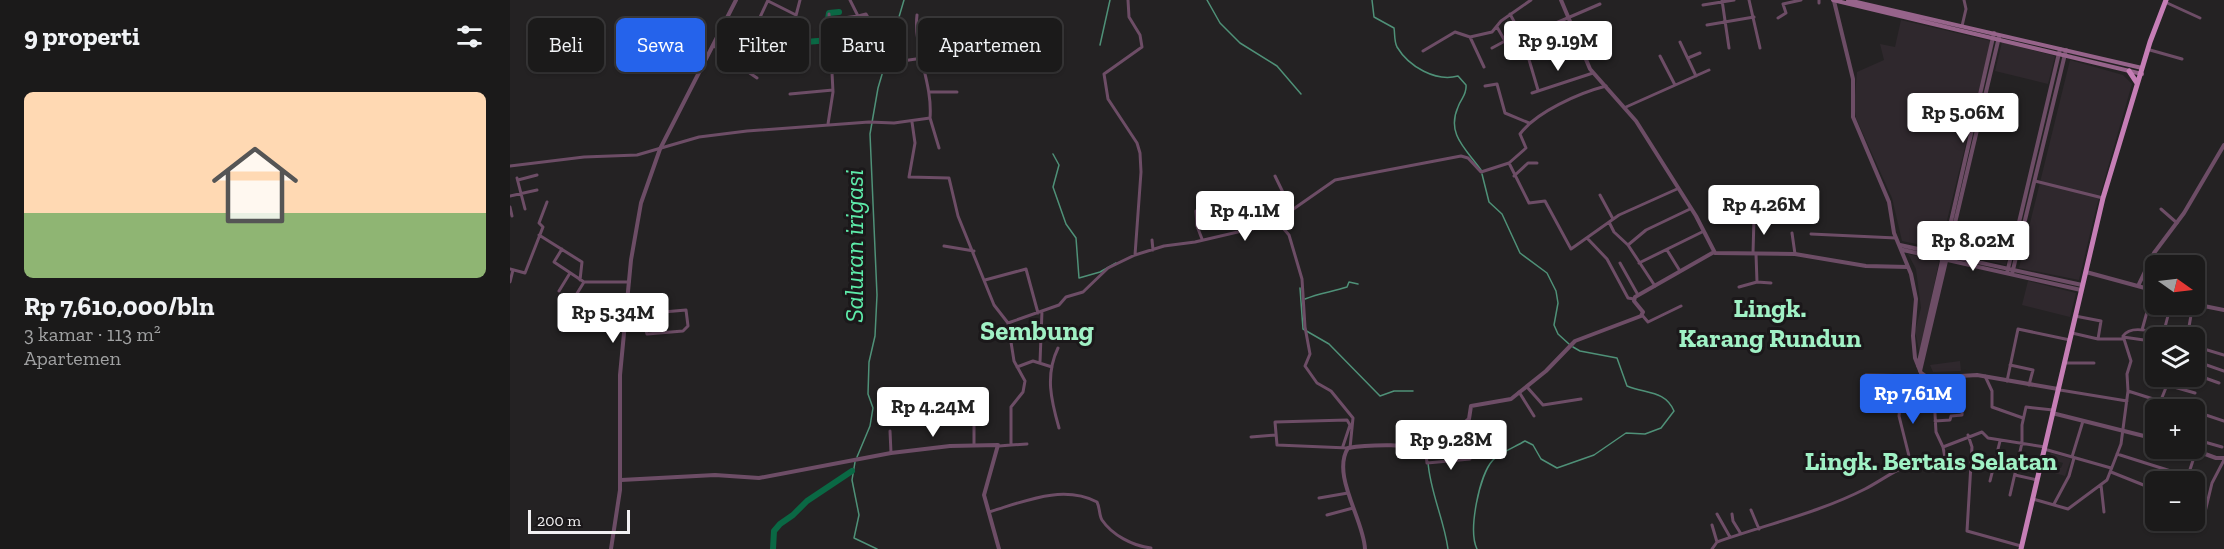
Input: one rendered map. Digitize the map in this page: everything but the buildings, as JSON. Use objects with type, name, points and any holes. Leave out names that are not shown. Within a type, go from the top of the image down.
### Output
[{"type":"highway","points":[[2021,548],[2103,198],[2165,1]]},
{"type":"highway","points":[[2126,123],[2153,36]]},
{"type":"highway","points":[[2129,71],[2137,83]]},
{"type":"main road","points":[[1848,0],[1863,6]]},
{"type":"main road","points":[[1834,1],[2142,71]]},
{"type":"main road","points":[[1906,17],[1962,26],[1996,37]]},
{"type":"main road","points":[[2062,52],[2129,71],[2142,71]]},
{"type":"street","points":[[611,549],[621,480],[620,375],[629,282],[641,203],[660,149],[736,0]]},
{"type":"street","points":[[760,18],[768,0],[796,15]]},
{"type":"street","points":[[795,18],[800,0]]},
{"type":"street","points":[[850,0],[858,16]]},
{"type":"street","points":[[1128,0],[1128,16],[1140,35],[1142,48],[1104,74],[1108,99],[1137,144],[1140,153],[1141,172],[1135,255]]},
{"type":"street","points":[[1561,0],[1593,73],[1626,107],[1714,252]]},
{"type":"street","points":[[1703,5],[1734,0]]},
{"type":"street","points":[[1749,0],[1760,48]]},
{"type":"street","points":[[1778,18],[1786,13],[1783,4],[1801,0]]},
{"type":"street","points":[[1962,26],[1966,9],[1964,0]]},
{"type":"street","points":[[1424,51],[1455,32],[1470,37],[1493,31],[1510,14],[1528,1]]},
{"type":"street","points":[[1722,1],[1729,48]]},
{"type":"street","points":[[1834,1],[1853,79],[1853,117],[1889,202],[1896,238],[1908,267],[1916,296],[1913,336],[1920,372]]},
{"type":"street","points":[[2165,1],[2200,18]]},
{"type":"street","points":[[1535,32],[1600,4]]},
{"type":"street","points":[[844,18],[866,14],[868,18]]},
{"type":"street","points":[[1510,14],[1522,34],[1538,90]]},
{"type":"street","points":[[917,15],[918,22]]},
{"type":"street","points":[[1707,25],[1754,17]]},
{"type":"street","points":[[1497,27],[1509,45]]},
{"type":"street","points":[[1470,37],[1484,67]]},
{"type":"street","points":[[1920,372],[1996,37]]},
{"type":"street","points":[[1492,48],[1505,41]]},
{"type":"street","points":[[1680,42],[1696,76]]},
{"type":"street","points":[[713,46],[717,48]]},
{"type":"street","points":[[2150,50],[2182,59]]},
{"type":"street","points":[[2010,272],[2062,52]]},
{"type":"street","points":[[1688,58],[1700,53]]},
{"type":"street","points":[[1660,56],[1676,85]]},
{"type":"street","points":[[1626,107],[1709,70]]},
{"type":"street","points":[[747,72],[757,78]]},
{"type":"street","points":[[828,124],[832,90],[831,72]]},
{"type":"street","points":[[925,72],[930,118],[939,148]]},
{"type":"street","points":[[1532,93],[1593,73]]},
{"type":"street","points":[[1485,86],[1497,84],[1504,113],[1529,123]]},
{"type":"street","points":[[1008,323],[1059,305],[1066,297],[1083,292],[1108,268],[1135,255],[1164,246],[1253,229],[1276,221],[1334,180],[1463,156],[1483,172],[1509,163],[1526,148],[1520,134],[1529,123],[1581,94],[1606,86]]},
{"type":"street","points":[[790,94],[832,90]]},
{"type":"street","points":[[929,93],[957,92]]},
{"type":"street","points":[[510,166],[585,157],[637,155],[699,137],[828,124],[912,122],[930,118]]},
{"type":"street","points":[[912,122],[915,143],[909,177],[949,178],[958,216],[994,305],[1008,323],[1017,367],[1025,387],[1011,407],[1011,445]]},
{"type":"street","points":[[2138,286],[2154,253],[2178,223],[2224,146]]},
{"type":"street","points":[[1509,163],[1528,202],[1542,200],[1546,202],[1569,247],[1573,248],[1611,220],[1677,189]]},
{"type":"street","points":[[1514,176],[1528,163],[1537,163]]},
{"type":"street","points":[[525,209],[517,179],[537,175]]},
{"type":"street","points":[[1275,176],[1291,209]]},
{"type":"street","points":[[2032,180],[2103,198]]},
{"type":"street","points":[[510,195],[537,190]]},
{"type":"street","points":[[1600,195],[1614,232],[1628,245],[1655,286]]},
{"type":"street","points":[[510,282],[511,269],[525,273],[543,227],[539,223],[547,202]]},
{"type":"street","points":[[1245,203],[1253,229]]},
{"type":"street","points":[[510,207],[513,216]]},
{"type":"street","points":[[1201,208],[1196,211],[1197,226],[1202,239]]},
{"type":"street","points":[[1628,245],[1646,230],[1690,209]]},
{"type":"street","points":[[2161,209],[2178,223]]},
{"type":"street","points":[[1755,218],[1757,282]]},
{"type":"street","points":[[1276,221],[1289,235],[1302,279],[1305,327],[1310,357],[1305,366],[1317,383],[1330,391],[1353,418],[1349,448],[1344,461],[1348,493],[1362,527],[1365,549]]},
{"type":"street","points":[[1639,263],[1702,232]]},
{"type":"street","points":[[1792,233],[1795,254]]},
{"type":"street","points":[[1810,234],[1896,238]]},
{"type":"street","points":[[539,236],[582,261],[582,281],[573,300]]},
{"type":"street","points":[[1587,238],[1607,259],[1628,298],[1634,299],[1642,309],[1642,315],[1648,321],[1681,306]]},
{"type":"street","points":[[1152,240],[1153,250]]},
{"type":"street","points":[[1900,244],[2082,288]]},
{"type":"street","points":[[944,246],[974,251]]},
{"type":"street","points":[[561,249],[554,262],[582,281],[629,282]]},
{"type":"street","points":[[1667,250],[1680,271]]},
{"type":"street","points":[[1902,250],[1945,256]]},
{"type":"street","points":[[1634,299],[1714,252],[1795,254],[1855,265],[1908,267]]},
{"type":"street","points":[[1620,263],[1638,295]]},
{"type":"street","points":[[985,280],[1026,269],[1040,312],[1040,362]]},
{"type":"street","points":[[2085,272],[2145,288]]},
{"type":"street","points":[[559,291],[570,273]]},
{"type":"street","points":[[1739,287],[1757,282],[1771,283]]},
{"type":"street","points":[[628,304],[638,308],[645,332],[649,334],[683,331],[688,326],[686,310],[641,314]]},
{"type":"street","points":[[2205,306],[2224,310]]},
{"type":"street","points":[[1343,446],[1350,425],[1347,420],[1276,421],[1277,445],[1349,448],[1425,444],[1442,440],[1466,423],[1472,405],[1501,403],[1527,387],[1546,371],[1567,346],[1575,341],[1642,315]]},
{"type":"street","points":[[2142,330],[2147,315]]},
{"type":"street","points":[[2075,316],[2101,321],[2098,339]]},
{"type":"street","points":[[2007,381],[2018,329],[2070,340]]},
{"type":"street","points":[[2123,338],[2130,330],[2145,331]]},
{"type":"street","points":[[2071,333],[2098,339],[2123,338],[2145,341]]},
{"type":"street","points":[[2032,499],[2068,509],[2101,485],[2111,470],[2124,432],[2128,390],[2127,374],[2131,362],[2123,338]]},
{"type":"street","points":[[1058,348],[1052,367],[1050,390],[1059,428]]},
{"type":"street","points":[[2205,349],[2224,355]]},
{"type":"street","points":[[1017,367],[1027,362],[1040,362],[1052,367]]},
{"type":"street","points":[[2064,363],[2094,363]]},
{"type":"street","points":[[2205,364],[2224,371]]},
{"type":"street","points":[[2010,365],[2032,370],[2029,385]]},
{"type":"street","points":[[1866,375],[1902,376],[1920,372],[1933,378],[1963,375],[1985,376],[2127,401]]},
{"type":"street","points":[[1935,421],[1950,420],[1951,416],[1962,415],[1963,375]]},
{"type":"street","points":[[1902,376],[1899,416],[1909,456]]},
{"type":"street","points":[[1985,376],[1992,389],[1992,407],[2023,418]]},
{"type":"street","points":[[1712,549],[1717,542],[1730,537],[1812,512],[1922,461],[1932,462],[1933,466],[1946,463],[1943,447],[1937,435],[1933,378]]},
{"type":"street","points":[[2205,378],[2219,383]]},
{"type":"street","points":[[2161,399],[2167,385],[2195,393]]},
{"type":"street","points":[[1527,387],[1543,405],[1581,399]]},
{"type":"street","points":[[2128,390],[2158,399]]},
{"type":"street","points":[[1519,393],[1534,416]]},
{"type":"street","points":[[1862,394],[1901,396]]},
{"type":"street","points":[[1949,395],[1963,396]]},
{"type":"street","points":[[2010,495],[2022,442],[2023,418],[2028,406],[2145,437]]},
{"type":"street","points":[[2205,415],[2224,421]]},
{"type":"street","points":[[974,417],[974,445]]},
{"type":"street","points":[[2054,504],[2069,476],[2083,421]]},
{"type":"street","points":[[1466,423],[1481,435]]},
{"type":"street","points":[[890,431],[891,453]]},
{"type":"street","points":[[1943,447],[1968,435],[1982,432],[1988,438],[2022,442],[2044,448],[2111,470],[2145,485]]},
{"type":"street","points":[[1251,437],[1275,435]]},
{"type":"street","points":[[1968,435],[1972,447],[1966,531],[2021,548]]},
{"type":"street","points":[[1990,481],[2000,441]]},
{"type":"street","points":[[2205,442],[2222,447]]},
{"type":"street","points":[[621,480],[715,475],[757,478],[891,453],[974,445],[1027,444]]},
{"type":"street","points":[[1425,444],[1428,463],[1470,459]]},
{"type":"street","points":[[999,446],[984,495],[999,549]]},
{"type":"street","points":[[2117,454],[2171,471]]},
{"type":"street","points":[[2205,454],[2222,459],[2212,483],[2205,512]]},
{"type":"street","points":[[2015,475],[2037,480]]},
{"type":"street","points":[[2101,485],[2104,512]]},
{"type":"street","points":[[1319,498],[1348,493]]},
{"type":"street","points":[[988,513],[1038,496],[1083,497],[1097,502],[1101,519],[1120,536],[1138,546],[1151,548]]},
{"type":"street","points":[[1328,515],[1353,508]]},
{"type":"street","points":[[1751,510],[1759,529]]},
{"type":"street","points":[[1717,514],[1730,537]]},
{"type":"street","points":[[1732,514],[1732,521],[1741,534]]},
{"type":"street","points":[[1712,525],[1717,542]]},
{"type":"shaded area","points":[[1901,20],[1991,41],[1940,249],[1902,241],[1892,198],[1856,118],[1854,106],[1857,72],[1884,60],[1880,44],[1895,47]]},
{"type":"shaded area","points":[[2002,42],[2055,56],[2048,84],[1995,71]]},
{"type":"shaded area","points":[[2070,60],[2123,75],[2132,84],[2096,209],[2079,280],[2019,268]]},
{"type":"shaded area","points":[[1962,229],[2012,240],[2006,265],[1956,253]]},
{"type":"shaded area","points":[[1908,254],[1939,261],[1920,355],[1915,331],[1921,308],[1916,269]]},
{"type":"shaded area","points":[[2028,281],[2076,293],[2070,317],[2022,305]]},
{"type":"shaded area","points":[[1960,361],[1961,371],[1933,372],[1930,365]]},
{"type":"shaded area","points":[[2051,453],[2071,459],[2065,476],[2048,471],[2050,465],[2061,468],[2063,463],[2050,459]]},
{"type":"waterway","name":"Saluran irigasi","points":[[857,457],[870,426],[873,408],[868,394],[869,362],[875,336],[877,295],[870,134],[878,88],[904,0]]},
{"type":"waterway","points":[[1100,45],[1110,0]]},
{"type":"waterway","points":[[1207,0],[1220,23],[1240,43],[1277,66],[1301,94]]},
{"type":"waterway","points":[[1372,0],[1374,17],[1394,28],[1397,47],[1408,61],[1432,75],[1458,76],[1466,85],[1454,125],[1459,141],[1481,170]]},
{"type":"waterway","points":[[828,18],[829,13],[839,12]]},
{"type":"waterway","points":[[809,42],[821,41]]},
{"type":"waterway","points":[[1053,154],[1059,165],[1053,187],[1066,224],[1076,238],[1079,278],[1100,272],[1116,263]]},
{"type":"waterway","points":[[1482,174],[1489,202],[1502,214],[1520,253],[1547,273],[1556,291],[1558,303],[1554,325],[1558,334],[1569,344]]},
{"type":"waterway","points":[[1305,299],[1347,287],[1349,282],[1358,284]]},
{"type":"waterway","points":[[1300,288],[1303,329],[1329,344],[1380,396],[1394,391],[1413,391]]},
{"type":"waterway","points":[[1477,549],[1474,517],[1479,490],[1488,467],[1500,454],[1525,441],[1533,445],[1541,459],[1557,468],[1594,455],[1626,433],[1645,434],[1661,428],[1674,411],[1666,399],[1627,386],[1617,358],[1580,351],[1573,347]]},
{"type":"waterway","name":"Saluran irigasi","points":[[855,462],[852,480],[859,515],[854,538],[877,549]]},
{"type":"waterway","points":[[1428,462],[1431,484],[1448,549]]},
{"type":"waterway","points":[[773,549],[774,531],[780,524],[807,501],[852,471]]},
{"type":"district","name":"Lingk. Karang Rundun","points":[[1770,323]]},
{"type":"district","name":"Sembung","points":[[1037,331]]},
{"type":"district","name":"Lingk. Bertais Selatan","points":[[1931,461]]}]
